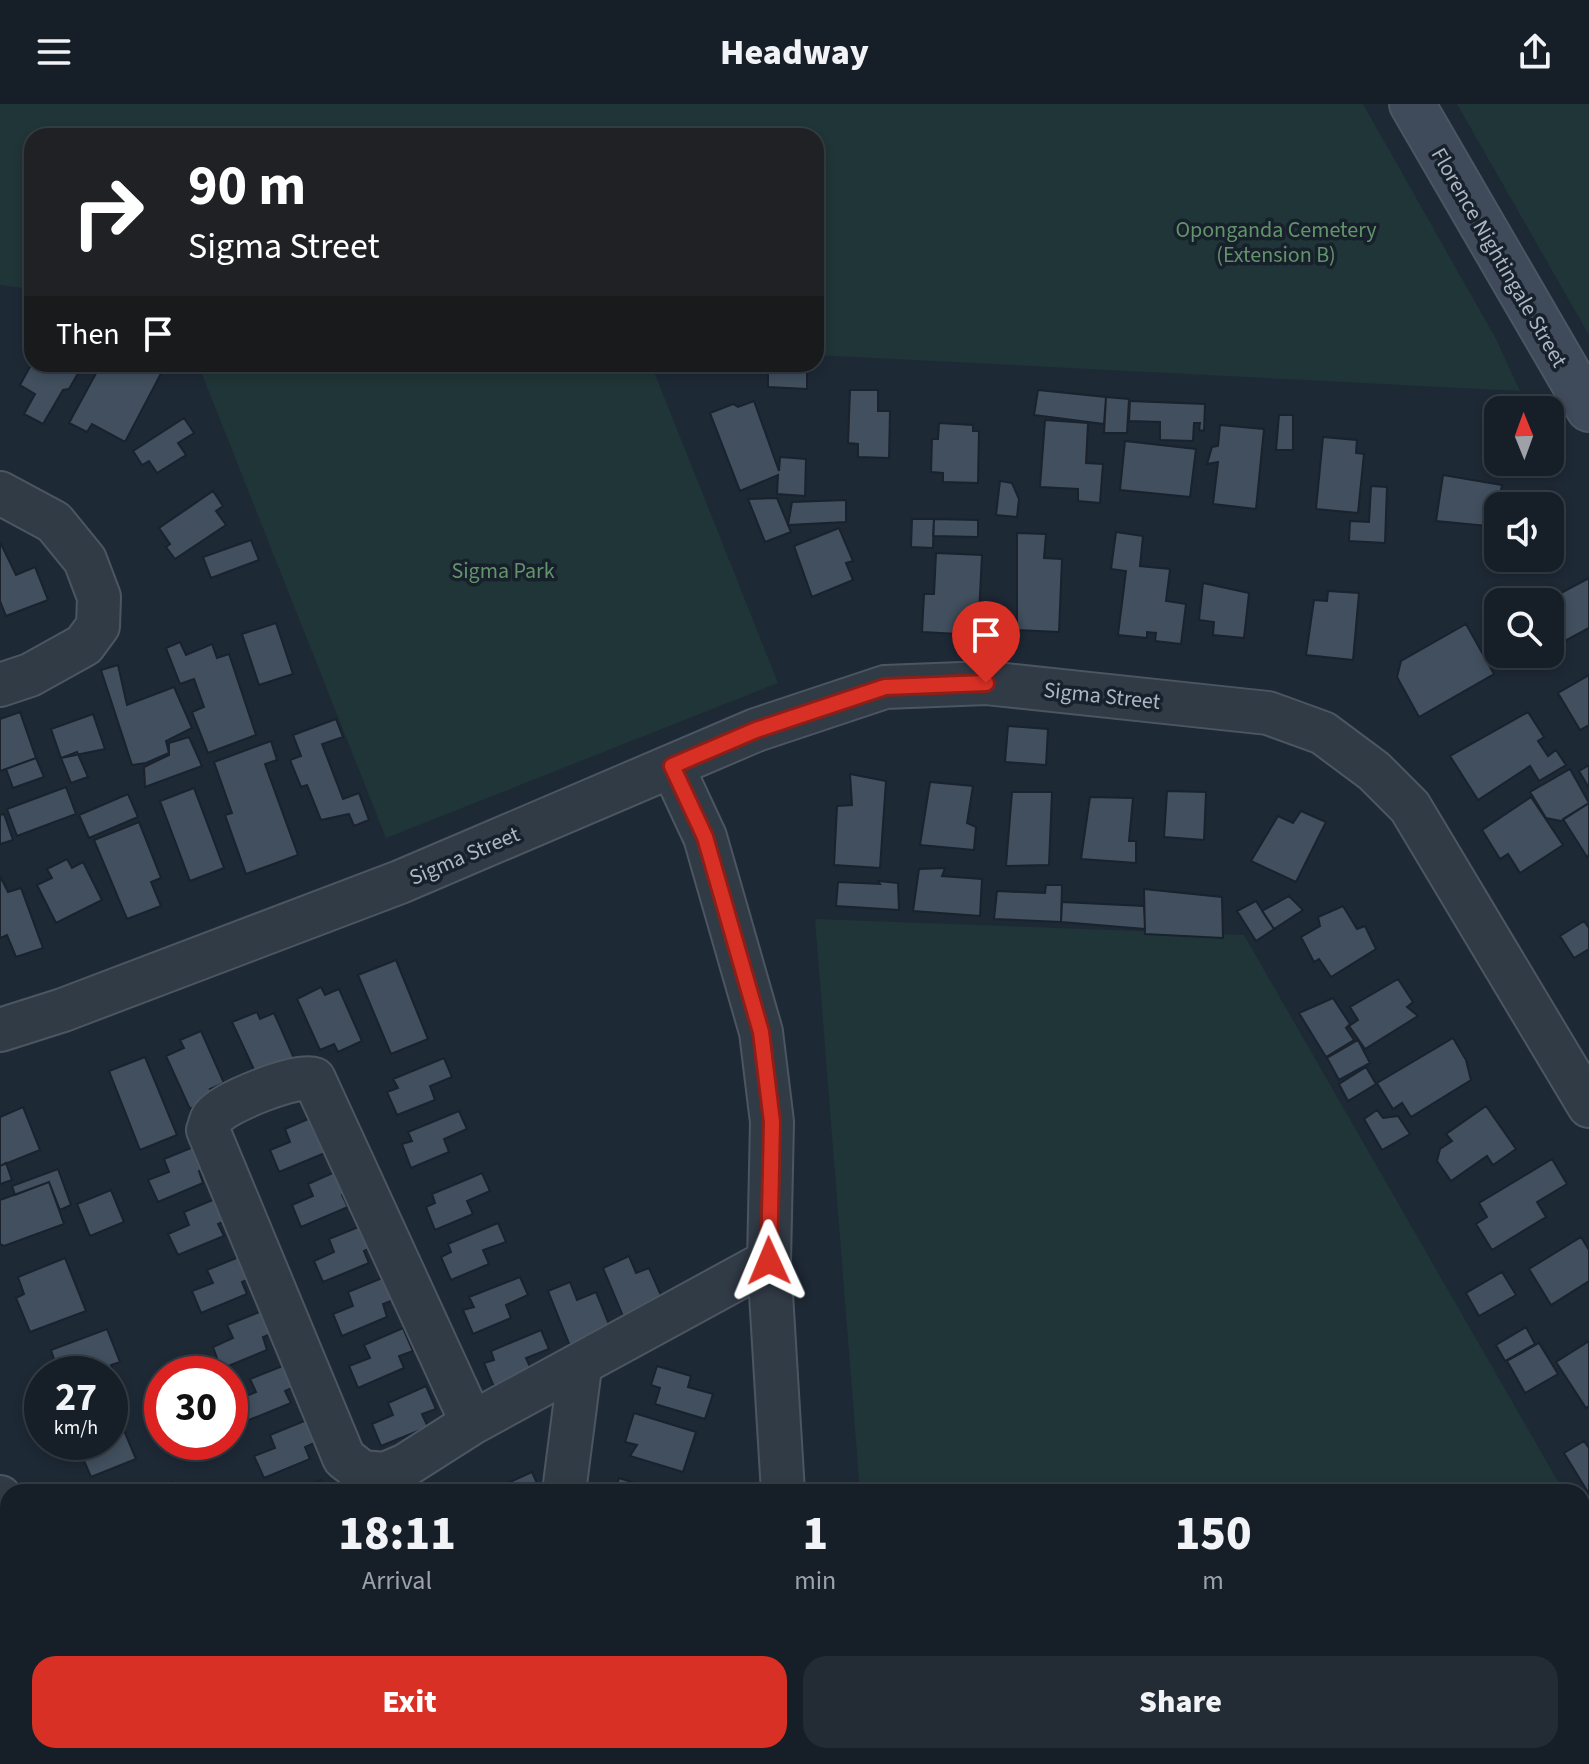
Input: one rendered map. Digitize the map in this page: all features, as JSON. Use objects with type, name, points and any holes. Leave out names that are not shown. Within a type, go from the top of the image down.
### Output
[{"type":"main road","name":"Florence Nightingale Street","points":[[1412,104],[1589,409]]},
{"type":"street","points":[[0,493],[54,522],[85,560],[99,597],[98,626],[84,645],[30,675],[0,685]]},
{"type":"street","name":"Sigma Street","points":[[0,1030],[77,1005],[400,882],[672,766],[839,700],[885,687],[986,683],[1268,713],[1323,733],[1374,771],[1410,807],[1589,1106]]},
{"type":"street","points":[[672,766],[705,837],[761,1032],[772,1122],[769,1261],[783,1484]]},
{"type":"street","points":[[472,1423],[314,1079],[300,1076],[230,1104],[213,1117],[208,1130],[344,1458],[362,1472],[387,1483],[406,1465],[472,1423],[580,1367],[769,1261]]},
{"type":"street","points":[[565,1484],[580,1367]]},
{"type":"green space","name":"Oponganda Cemetery (Extension B)","points":[[0,104],[1363,104],[1496,339],[1520,391],[824,355],[824,128],[24,128],[24,288],[0,285]]},
{"type":"green space","points":[[1457,104],[1589,104],[1589,335]]},
{"type":"green space","name":"Sigma Park","points":[[201,372],[654,372],[778,683],[386,838]]},
{"type":"green space","points":[[815,919],[1244,935],[1559,1484],[859,1484]]},
{"type":"building","points":[[27,372],[79,372],[69,389],[63,390],[43,424],[24,414],[35,394],[20,385]]},
{"type":"building","points":[[97,372],[162,372],[125,442],[92,424],[87,432],[69,423]]},
{"type":"building","points":[[768,372],[807,372],[807,389],[768,387]]},
{"type":"building","points":[[850,390],[878,390],[878,411],[890,411],[889,458],[858,457],[858,444],[848,443]]},
{"type":"building","points":[[1038,390],[1106,397],[1104,424],[1034,415]]},
{"type":"building","points":[[1106,397],[1129,399],[1127,433],[1104,433]]},
{"type":"building","points":[[754,401],[779,471],[780,457],[806,459],[805,496],[777,494],[778,475],[740,491],[710,413],[733,404],[738,407]]},
{"type":"building","points":[[1130,401],[1205,404],[1204,431],[1199,430],[1200,423],[1194,423],[1193,441],[1160,440],[1160,422],[1129,421]]},
{"type":"building","points":[[1279,415],[1293,415],[1293,450],[1276,450]]},
{"type":"building","points":[[184,418],[194,433],[178,443],[186,455],[157,473],[149,461],[142,465],[133,451]]},
{"type":"building","points":[[1045,420],[1088,423],[1086,463],[1103,464],[1100,503],[1078,501],[1078,489],[1040,487]]},
{"type":"building","points":[[939,423],[973,425],[973,431],[979,431],[978,483],[943,482],[943,473],[931,472],[932,439],[938,439]]},
{"type":"building","points":[[1220,425],[1264,429],[1256,509],[1213,504],[1218,462],[1207,464],[1212,447],[1218,446]]},
{"type":"building","points":[[1323,437],[1357,440],[1356,453],[1364,454],[1358,513],[1316,509]]},
{"type":"building","points":[[1125,441],[1196,449],[1190,497],[1120,490]]},
{"type":"building","points":[[1443,475],[1502,485],[1501,492],[1484,492],[1484,526],[1436,521]]},
{"type":"building","points":[[1000,481],[1012,483],[1019,499],[1017,517],[996,515]]},
{"type":"building","points":[[1371,486],[1387,487],[1385,543],[1349,541],[1350,521],[1369,522]]},
{"type":"building","points":[[213,491],[223,506],[216,511],[226,525],[175,559],[166,547],[170,544],[159,528]]},
{"type":"building","points":[[777,498],[791,532],[765,542],[748,499]]},
{"type":"building","points":[[846,500],[846,522],[788,525],[792,502]]},
{"type":"building","points":[[912,519],[934,519],[933,548],[911,547]]},
{"type":"building","points":[[934,519],[978,520],[978,537],[933,536]]},
{"type":"building","points":[[839,528],[853,561],[846,563],[853,580],[812,597],[794,546]]},
{"type":"building","points":[[1116,532],[1143,536],[1140,566],[1170,569],[1166,601],[1186,604],[1181,644],[1155,641],[1156,633],[1147,632],[1147,638],[1118,635],[1126,571],[1111,569]]},
{"type":"building","points":[[1017,533],[1046,534],[1044,558],[1062,559],[1059,632],[1017,630]]},
{"type":"building","points":[[251,540],[259,560],[211,578],[203,557]]},
{"type":"building","points":[[0,542],[16,575],[35,567],[48,600],[6,616],[0,601]]},
{"type":"building","points":[[936,553],[982,555],[978,635],[922,632],[924,594],[934,594]]},
{"type":"building","points":[[1589,578],[1589,628],[1564,641],[1564,591]]},
{"type":"building","points":[[1203,583],[1249,593],[1244,638],[1213,635],[1214,622],[1199,620]]},
{"type":"building","points":[[1328,591],[1359,593],[1353,660],[1306,655],[1314,600],[1327,601]]},
{"type":"building","points":[[276,623],[293,674],[259,685],[242,634]]},
{"type":"building","points":[[1466,624],[1484,656],[1484,668],[1491,668],[1494,674],[1419,717],[1397,677],[1401,661]]},
{"type":"building","points":[[180,642],[186,655],[212,644],[217,658],[229,654],[256,735],[208,753],[192,712],[204,707],[194,679],[180,684],[166,648]]},
{"type":"building","points":[[118,665],[127,705],[174,687],[192,728],[166,741],[169,753],[146,763],[132,765],[101,670]]},
{"type":"building","points":[[1589,675],[1589,725],[1580,730],[1558,693]]},
{"type":"building","points":[[20,712],[36,758],[0,771],[0,719]]},
{"type":"building","points":[[1528,712],[1544,737],[1538,741],[1548,756],[1556,750],[1566,765],[1539,781],[1530,766],[1478,800],[1450,756]]},
{"type":"building","points":[[93,714],[105,749],[61,758],[51,729]]},
{"type":"building","points":[[336,719],[343,737],[322,744],[343,799],[359,793],[369,820],[354,826],[349,814],[321,820],[307,785],[301,787],[290,760],[301,756],[293,735]]},
{"type":"building","points":[[1008,726],[1048,729],[1046,765],[1005,762]]},
{"type":"building","points":[[189,737],[202,766],[145,787],[144,767],[169,755],[169,743]]},
{"type":"building","points":[[271,741],[277,760],[265,764],[298,855],[246,874],[225,815],[232,813],[214,762]]},
{"type":"building","points":[[77,752],[88,777],[71,783],[61,758]]},
{"type":"building","points":[[36,758],[44,777],[13,788],[6,769]]},
{"type":"building","points":[[1589,765],[1589,788],[1579,771]]},
{"type":"building","points":[[1570,769],[1589,803],[1561,821],[1546,818],[1530,792]]},
{"type":"building","points":[[850,774],[886,781],[880,868],[834,865],[837,806],[852,805]]},
{"type":"building","points":[[930,782],[973,786],[967,823],[976,827],[974,850],[920,845]]},
{"type":"building","points":[[66,787],[76,814],[17,836],[7,809]]},
{"type":"building","points":[[194,788],[224,868],[190,881],[160,801]]},
{"type":"building","points":[[1167,791],[1206,792],[1204,840],[1164,837]]},
{"type":"building","points":[[1012,792],[1052,792],[1049,865],[1006,866]]},
{"type":"building","points":[[128,794],[138,817],[89,838],[79,815]]},
{"type":"building","points":[[1090,797],[1133,798],[1129,841],[1136,841],[1136,863],[1081,859]]},
{"type":"building","points":[[1531,797],[1563,845],[1520,873],[1508,854],[1500,859],[1482,830]]},
{"type":"building","points":[[1589,803],[1589,855],[1587,857],[1563,819]]},
{"type":"building","points":[[1301,811],[1326,822],[1296,882],[1251,861],[1278,816],[1293,823]]},
{"type":"building","points":[[4,814],[13,840],[0,844],[0,815]]},
{"type":"building","points":[[139,822],[161,878],[151,882],[161,906],[127,919],[94,840]]},
{"type":"building","points":[[67,859],[72,868],[83,862],[102,900],[56,923],[37,885],[52,878],[47,869]]},
{"type":"building","points":[[945,868],[942,876],[982,879],[980,916],[913,911],[919,869]]},
{"type":"building","points":[[0,876],[8,892],[21,888],[43,948],[16,957],[7,935],[0,938]]},
{"type":"building","points":[[878,881],[898,883],[899,910],[836,906],[838,882],[880,884]]},
{"type":"building","points":[[1046,885],[1062,885],[1061,922],[994,919],[997,891],[1045,893]]},
{"type":"building","points":[[1144,889],[1222,897],[1223,938],[1145,934]]},
{"type":"building","points":[[1289,896],[1303,910],[1274,929],[1262,911]]},
{"type":"building","points":[[1256,901],[1274,929],[1256,941],[1237,911]]},
{"type":"building","points":[[1062,902],[1144,906],[1145,929],[1061,922]]},
{"type":"building","points":[[1343,906],[1357,929],[1365,926],[1376,949],[1331,977],[1319,959],[1314,962],[1301,937],[1320,926],[1318,917]]},
{"type":"building","points":[[1584,921],[1589,928],[1589,949],[1574,958],[1560,936]]},
{"type":"building","points":[[396,960],[428,1039],[391,1054],[358,975]]},
{"type":"building","points":[[1398,979],[1413,1002],[1407,1007],[1418,1016],[1365,1049],[1349,1026],[1358,1020],[1350,1007]]},
{"type":"building","points":[[321,987],[325,995],[339,989],[362,1041],[338,1052],[334,1044],[320,1050],[297,999]]},
{"type":"building","points":[[1333,998],[1350,1024],[1346,1028],[1354,1040],[1326,1057],[1299,1013]]},
{"type":"building","points":[[257,1012],[260,1019],[274,1013],[297,1065],[256,1074],[232,1022]]},
{"type":"building","points":[[201,1031],[224,1083],[210,1089],[214,1098],[190,1109],[166,1056],[184,1048],[180,1040]]},
{"type":"building","points":[[1453,1038],[1466,1060],[1471,1080],[1411,1117],[1402,1103],[1393,1109],[1377,1083]]},
{"type":"building","points":[[1358,1040],[1370,1063],[1339,1080],[1327,1058]]},
{"type":"building","points":[[145,1057],[177,1135],[140,1150],[109,1071]]},
{"type":"building","points":[[444,1058],[452,1077],[430,1086],[435,1100],[397,1115],[387,1092],[398,1088],[393,1079]]},
{"type":"building","points":[[1366,1067],[1376,1084],[1348,1101],[1339,1084]]},
{"type":"building","points":[[1486,1106],[1516,1149],[1493,1165],[1487,1156],[1451,1181],[1437,1161],[1440,1149],[1452,1141],[1446,1134]]},
{"type":"building","points":[[23,1107],[40,1150],[0,1166],[0,1117]]},
{"type":"building","points":[[1377,1110],[1383,1118],[1398,1116],[1410,1134],[1382,1150],[1364,1119]]},
{"type":"building","points":[[459,1111],[467,1129],[444,1139],[449,1152],[411,1168],[402,1144],[412,1141],[408,1132]]},
{"type":"building","points":[[324,1112],[320,1140],[325,1153],[279,1172],[270,1150],[290,1142],[285,1129]]},
{"type":"building","points":[[203,1143],[212,1165],[199,1171],[203,1183],[158,1202],[148,1180],[169,1172],[164,1159]]},
{"type":"building","points":[[1552,1159],[1567,1184],[1537,1202],[1546,1217],[1492,1250],[1476,1224],[1487,1217],[1479,1203]]},
{"type":"building","points":[[6,1163],[12,1180],[0,1184],[0,1166]]},
{"type":"building","points":[[346,1167],[356,1190],[342,1195],[348,1207],[301,1227],[292,1205],[313,1196],[308,1184]]},
{"type":"building","points":[[58,1169],[71,1205],[60,1210],[49,1182],[15,1195],[12,1186]]},
{"type":"building","points":[[482,1173],[490,1191],[467,1201],[473,1214],[435,1230],[426,1207],[435,1203],[432,1194]]},
{"type":"building","points":[[49,1182],[64,1224],[4,1246],[0,1244],[0,1200]]},
{"type":"building","points":[[111,1190],[124,1222],[90,1236],[77,1204]]},
{"type":"building","points":[[222,1196],[232,1218],[218,1224],[224,1236],[178,1255],[168,1234],[189,1225],[184,1212]]},
{"type":"building","points":[[368,1223],[377,1245],[364,1251],[369,1263],[323,1282],[314,1261],[334,1252],[329,1239]]},
{"type":"building","points":[[498,1223],[506,1242],[483,1250],[489,1264],[451,1280],[441,1257],[451,1252],[448,1244]]},
{"type":"building","points":[[1581,1237],[1589,1250],[1589,1281],[1551,1305],[1529,1269]]},
{"type":"building","points":[[246,1254],[256,1276],[242,1282],[247,1294],[201,1313],[192,1291],[213,1283],[207,1270]]},
{"type":"building","points":[[629,1256],[636,1273],[649,1268],[667,1309],[627,1326],[603,1268]]},
{"type":"building","points":[[65,1258],[86,1311],[30,1332],[16,1298],[24,1294],[18,1277]]},
{"type":"building","points":[[1502,1272],[1516,1295],[1479,1316],[1466,1293]]},
{"type":"building","points":[[387,1276],[396,1299],[383,1304],[387,1317],[342,1336],[333,1314],[353,1306],[348,1292]]},
{"type":"building","points":[[520,1277],[528,1295],[506,1305],[511,1318],[473,1334],[463,1310],[474,1307],[469,1297]]},
{"type":"building","points":[[570,1282],[577,1300],[596,1292],[611,1329],[570,1346],[548,1291]]},
{"type":"building","points":[[267,1309],[276,1332],[263,1337],[267,1350],[248,1358],[216,1356],[213,1347],[233,1338],[227,1325]]},
{"type":"building","points":[[1526,1327],[1535,1344],[1505,1361],[1496,1345]]},
{"type":"building","points":[[403,1328],[413,1351],[399,1356],[404,1368],[358,1388],[349,1366],[370,1358],[364,1345]]},
{"type":"building","points":[[107,1329],[118,1356],[53,1356],[51,1350]]},
{"type":"building","points":[[541,1330],[549,1349],[526,1358],[532,1371],[494,1387],[484,1363],[494,1360],[491,1351]]},
{"type":"building","points":[[1589,1341],[1589,1406],[1586,1408],[1556,1362]]},
{"type":"building","points":[[1539,1343],[1558,1374],[1525,1393],[1507,1361]]},
{"type":"building","points":[[290,1363],[299,1385],[285,1391],[291,1403],[248,1420],[248,1395],[256,1392],[250,1379]]},
{"type":"building","points":[[657,1366],[691,1376],[688,1387],[713,1394],[705,1419],[655,1404],[660,1388],[651,1385]]},
{"type":"building","points":[[426,1386],[436,1409],[422,1414],[428,1427],[381,1446],[372,1424],[393,1415],[388,1403]]},
{"type":"building","points":[[634,1413],[696,1432],[683,1472],[630,1456],[637,1445],[625,1442]]},
{"type":"building","points":[[309,1419],[319,1441],[305,1447],[310,1459],[264,1478],[254,1456],[275,1448],[270,1435]]},
{"type":"building","points":[[128,1440],[136,1459],[91,1477],[84,1460],[128,1460]]},
{"type":"building","points":[[1584,1441],[1589,1448],[1589,1484],[1583,1484],[1564,1453]]},
{"type":"building","points":[[532,1472],[537,1484],[505,1484]]},
{"type":"building","points":[[619,1478],[638,1484],[617,1484]]},
{"type":"route","points":[[769,1261],[772,1122],[761,1032],[705,837],[672,766],[756,730],[885,687],[986,683]]}]
